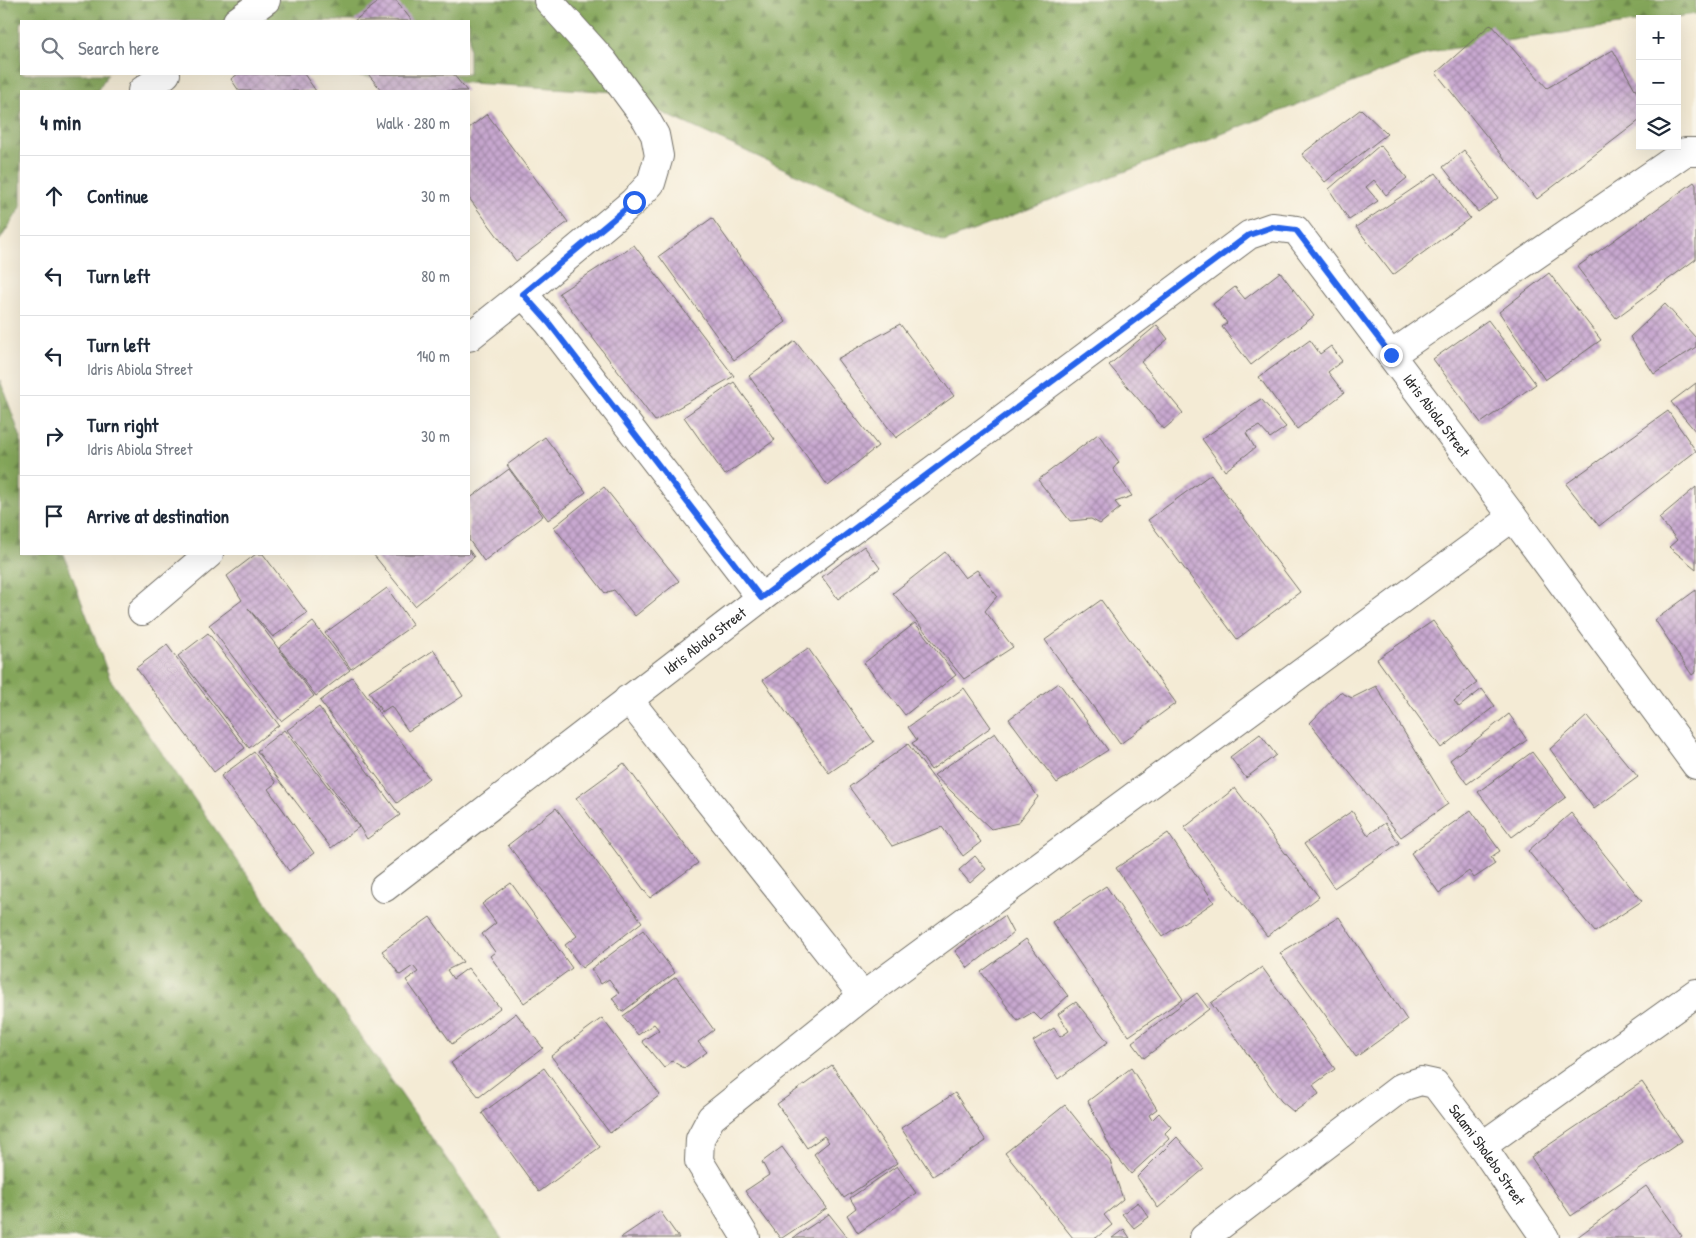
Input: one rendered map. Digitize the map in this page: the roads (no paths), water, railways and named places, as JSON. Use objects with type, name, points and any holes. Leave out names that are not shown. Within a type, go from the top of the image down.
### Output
[{"type":"street","points":[[239,20],[266,0]]},
{"type":"street","points":[[470,336],[634,202],[651,182],[659,156],[655,135],[646,119],[604,62],[548,0]]},
{"type":"street","points":[[143,90],[165,75]]},
{"type":"street","points":[[1391,355],[1685,152],[1696,152]]},
{"type":"street","name":"Idris Abiola Street","points":[[384,888],[761,598],[1249,235],[1272,227],[1296,230],[1513,517],[1696,765]]},
{"type":"street","points":[[523,294],[549,323],[761,598]]},
{"type":"street","points":[[746,1238],[699,1161],[700,1139],[711,1118],[863,996],[1513,517]]},
{"type":"street","points":[[142,611],[207,555]]},
{"type":"street","points":[[628,699],[863,996]]},
{"type":"street","points":[[1482,1146],[1696,993]]},
{"type":"street","name":"Salami Sholebo Street","points":[[1204,1238],[1402,1087],[1421,1081],[1435,1084],[1482,1146],[1545,1238]]}]
